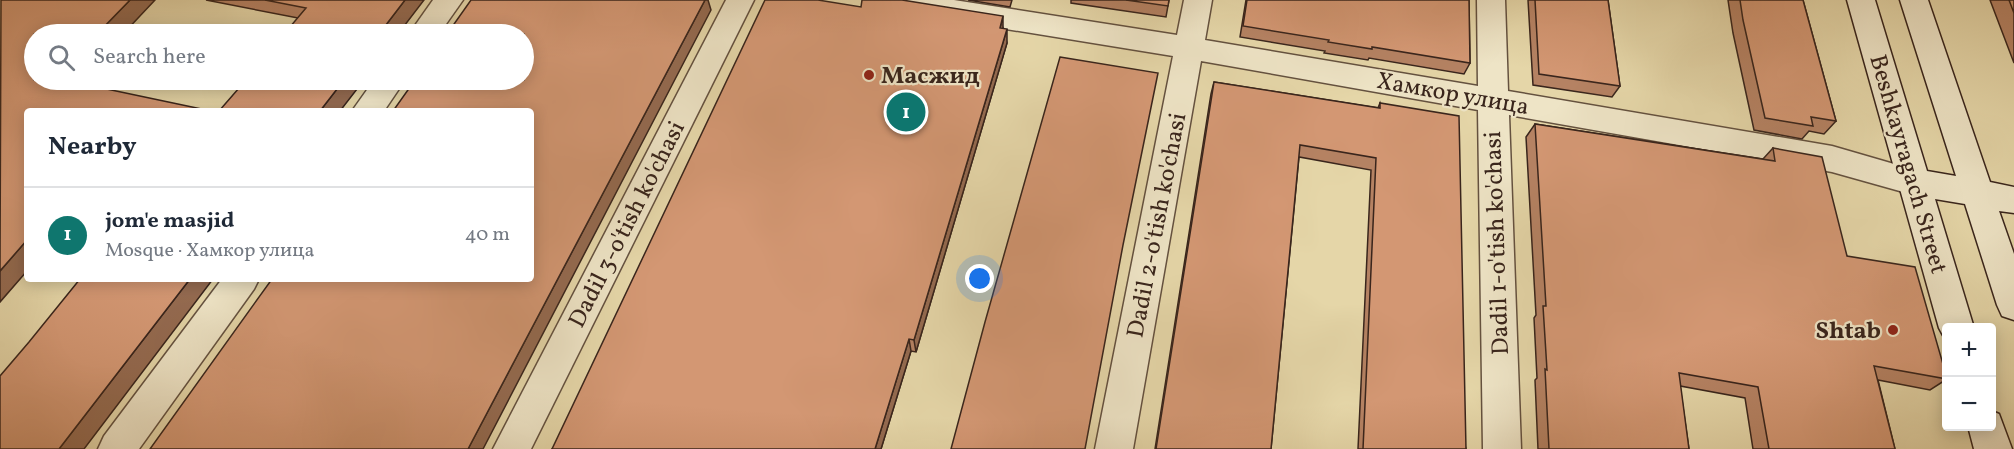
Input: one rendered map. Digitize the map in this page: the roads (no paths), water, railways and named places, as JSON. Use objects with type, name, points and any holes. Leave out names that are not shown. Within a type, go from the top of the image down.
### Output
[{"type":"street","points":[[431,24],[449,0]]},
{"type":"street","name":"Dadil 3-o'tish ko'chasi","points":[[512,449],[740,0]]},
{"type":"street","name":"Хамкор улица","points":[[889,0],[1190,48],[1832,159],[1914,182],[2014,200]]},
{"type":"street","name":"Dadil 2-o'tish ko'chasi","points":[[1114,449],[1198,0]]},
{"type":"street","name":"Dadil 1-o'tish ko'chasi","points":[[1491,0],[1502,449]]},
{"type":"street","name":"Beshkayragach Street","points":[[1861,0],[1956,323]]},
{"type":"street","points":[[1914,0],[2014,305]]},
{"type":"street","points":[[369,108],[383,90]]},
{"type":"street","points":[[117,449],[240,282]]},
{"type":"street","points":[[1988,431],[1993,449]]},
{"type":"place","name":"Масжид","points":[[869,75]]},
{"type":"place","name":"jom'e masjid","points":[[906,112]]},
{"type":"place","name":"Shtab","points":[[1893,330]]}]
